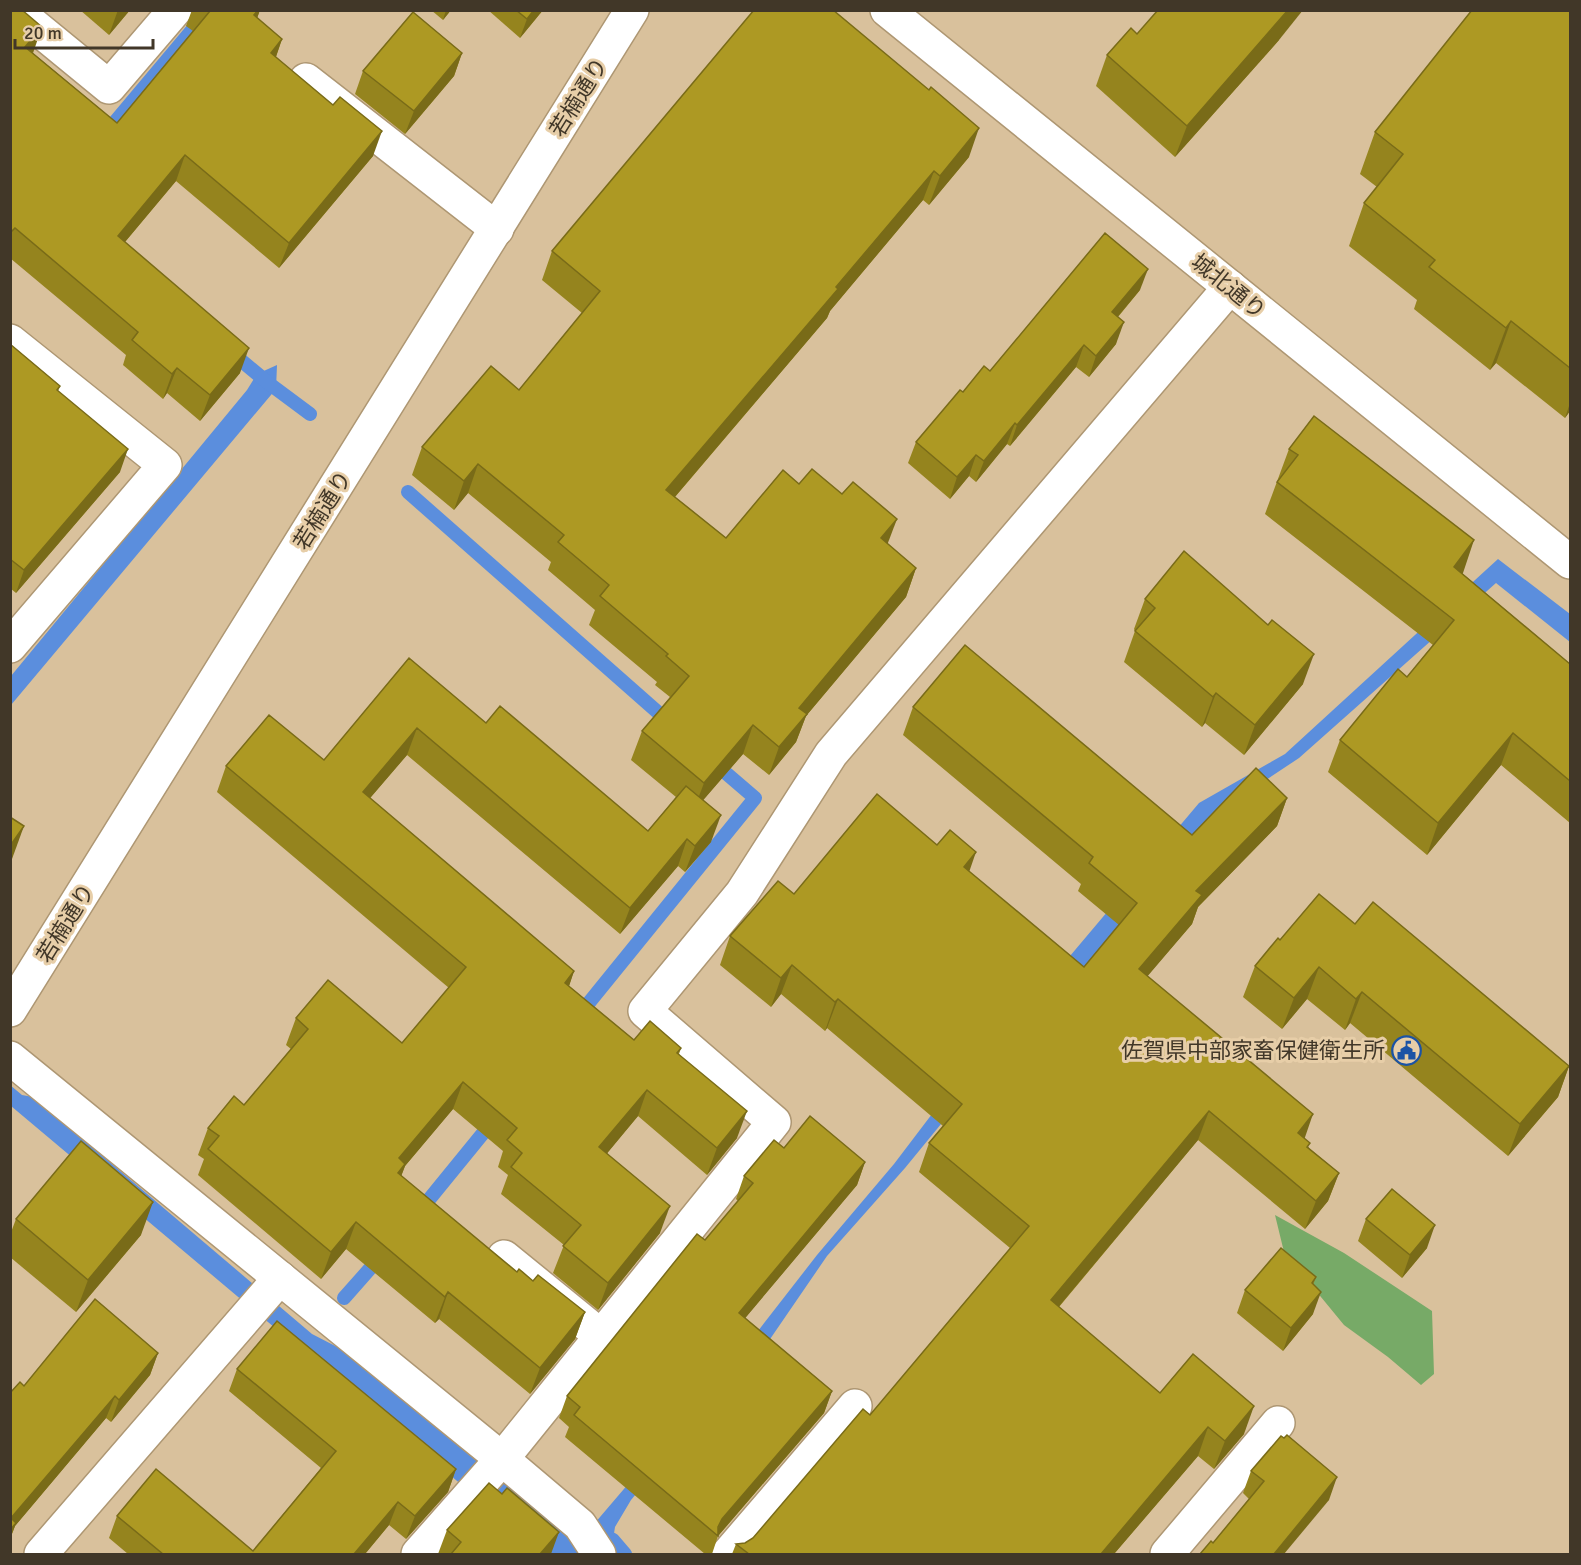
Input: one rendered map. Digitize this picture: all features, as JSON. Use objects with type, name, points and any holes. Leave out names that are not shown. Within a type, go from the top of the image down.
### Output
[{"type":"street","points":[[15,10],[109,87],[175,10]]},
{"type":"street","name":"若楠通り","points":[[10,1010],[632,10]]},
{"type":"street","name":"城北通り","points":[[887,10],[1570,562]]},
{"type":"street","points":[[306,80],[497,229]]},
{"type":"street","points":[[418,1554],[502,1459],[774,1122],[645,1011],[742,893],[831,754],[1230,287]]},
{"type":"street","points":[[10,341],[165,465],[10,646]]},
{"type":"street","points":[[10,1058],[502,1459],[580,1525],[599,1554]]},
{"type":"street","points":[[504,1257],[601,1336]]},
{"type":"street","points":[[41,1554],[280,1278]]},
{"type":"street","points":[[728,1554],[855,1406]]},
{"type":"street","points":[[1167,1554],[1278,1423]]},
{"type":"green space","points":[[1275,1215],[1344,1253],[1432,1311],[1434,1374],[1421,1385],[1388,1357],[1344,1325],[1284,1252]]},
{"type":"water","points":[[277,365],[276,389],[11,705],[11,676],[247,390],[257,374]]},
{"type":"water","points":[[1498,559],[1570,614],[1570,642],[1496,583],[1299,758],[1212,816],[1041,1025],[1014,1035],[905,1168],[827,1256],[766,1345],[700,1417],[631,1500],[615,1527],[613,1540],[591,1554],[544,1554],[11,1106],[10,1085],[22,1095],[33,1097],[312,1334],[343,1350],[577,1544],[751,1340],[817,1255],[894,1164],[989,1039],[1027,1007],[1199,803],[1285,754]]},
{"type":"building","points":[[10,10],[22,10],[42,27],[25,47],[117,123],[209,10],[258,10],[254,15],[282,39],[271,53],[333,105],[340,97],[382,131],[289,243],[185,155],[118,236],[249,348],[210,395],[177,368],[172,374],[132,340],[138,332],[15,228],[10,233]]},
{"type":"building","points":[[516,10],[534,10],[527,19]]},
{"type":"building","points":[[754,10],[833,10],[929,90],[931,87],[979,128],[940,176],[934,171],[836,287],[838,289],[666,490],[726,538],[783,470],[799,484],[812,469],[842,494],[853,482],[897,519],[881,538],[916,568],[799,708],[807,714],[779,747],[753,725],[704,783],[642,731],[689,676],[666,656],[668,654],[600,596],[609,585],[558,542],[564,535],[478,464],[464,481],[422,447],[491,366],[519,390],[600,291],[552,251]]},
{"type":"building","points":[[1158,10],[1288,10],[1187,126],[1107,55],[1131,28],[1137,34]]},
{"type":"building","points":[[1472,10],[1570,10],[1570,368],[1511,321],[1506,328],[1429,267],[1435,260],[1364,203],[1403,154],[1375,132]]},
{"type":"building","points":[[413,12],[462,53],[414,111],[363,71]]},
{"type":"building","points":[[1105,233],[1148,269],[1112,312],[1124,322],[1096,356],[1084,345],[984,461],[976,455],[957,477],[916,442],[960,390],[963,392],[984,366],[990,371]]},
{"type":"building","points":[[10,344],[60,386],[57,390],[128,449],[24,570],[10,559]]},
{"type":"building","points":[[1314,416],[1474,540],[1454,567],[1570,664],[1570,781],[1513,733],[1438,823],[1340,740],[1398,669],[1407,677],[1454,620],[1277,482],[1298,455],[1289,449]]},
{"type":"building","points":[[1184,551],[1268,625],[1272,620],[1314,654],[1255,725],[1216,693],[1213,697],[1135,631],[1155,608],[1145,599]]},
{"type":"building","points":[[965,645],[1192,835],[1256,768],[1287,798],[1196,891],[1202,895],[1139,969],[1313,1114],[1298,1133],[1310,1143],[1307,1147],[1339,1173],[1316,1201],[1209,1111],[1051,1300],[1160,1393],[1193,1354],[1254,1406],[1225,1441],[1208,1427],[1101,1554],[749,1554],[736,1544],[745,1543],[753,1538],[863,1409],[870,1415],[1029,1226],[929,1143],[962,1104],[838,999],[835,1002],[792,965],[781,978],[730,936],[778,881],[794,894],[877,794],[937,845],[950,830],[976,852],[964,867],[1084,967],[1137,903],[1089,863],[1093,857],[913,707]]},
{"type":"building","points":[[409,658],[486,723],[500,706],[648,831],[686,786],[721,815],[695,846],[687,839],[630,908],[417,728],[363,792],[574,971],[565,983],[634,1040],[650,1021],[681,1048],[677,1053],[747,1111],[717,1148],[647,1090],[599,1147],[670,1206],[608,1283],[563,1246],[581,1225],[511,1167],[522,1153],[507,1140],[517,1128],[463,1082],[399,1158],[405,1164],[398,1173],[517,1272],[519,1269],[533,1281],[538,1275],[585,1312],[540,1368],[448,1292],[445,1297],[356,1222],[331,1252],[208,1149],[219,1136],[208,1128],[234,1096],[244,1105],[308,1029],[296,1018],[328,980],[402,1043],[466,967],[226,766],[269,715],[324,760]]},
{"type":"building","points":[[10,817],[24,826],[10,846]]},
{"type":"building","points":[[1319,894],[1355,924],[1373,902],[1569,1066],[1520,1124],[1362,992],[1356,999],[1319,967],[1294,998],[1255,966]]},
{"type":"building","points":[[810,1116],[865,1162],[739,1313],[832,1391],[722,1519],[718,1527],[718,1536],[574,1415],[580,1407],[567,1396],[697,1234],[705,1240],[753,1183],[744,1176],[774,1140],[784,1148]]},
{"type":"building","points":[[81,1141],[153,1202],[88,1280],[16,1219]]},
{"type":"building","points":[[1392,1189],[1435,1225],[1410,1255],[1366,1219]]},
{"type":"building","points":[[1281,1248],[1316,1277],[1312,1283],[1321,1292],[1291,1328],[1245,1290]]},
{"type":"building","points":[[95,1299],[158,1353],[119,1400],[115,1396],[11,1518],[16,1523],[10,1530],[10,1393],[20,1382],[24,1386]]},
{"type":"building","points":[[277,1321],[456,1469],[415,1516],[398,1502],[354,1554],[163,1554],[117,1516],[156,1469],[253,1551],[336,1451],[237,1369]]},
{"type":"building","points":[[1287,1435],[1337,1477],[1274,1554],[1200,1554],[1211,1541],[1213,1543],[1264,1481],[1251,1471],[1281,1436],[1284,1438]]},
{"type":"building","points":[[489,1483],[502,1494],[507,1488],[559,1532],[540,1554],[451,1554],[461,1542],[447,1530]]},
{"type":"waterway","points":[[104,135],[209,10]]},
{"type":"waterway","points":[[231,352],[310,414]]},
{"type":"waterway","points":[[408,492],[670,723]]},
{"type":"waterway","points":[[579,1015],[755,798],[713,762]]},
{"type":"waterway","points":[[418,1213],[493,1121]]},
{"type":"waterway","points":[[344,1298],[382,1255]]},
{"type":"waterway","points":[[603,1535],[613,1540],[625,1554]]},
{"type":"place","name":"佐賀県中部家畜保健衛生所","points":[[1406,1050]]}]
